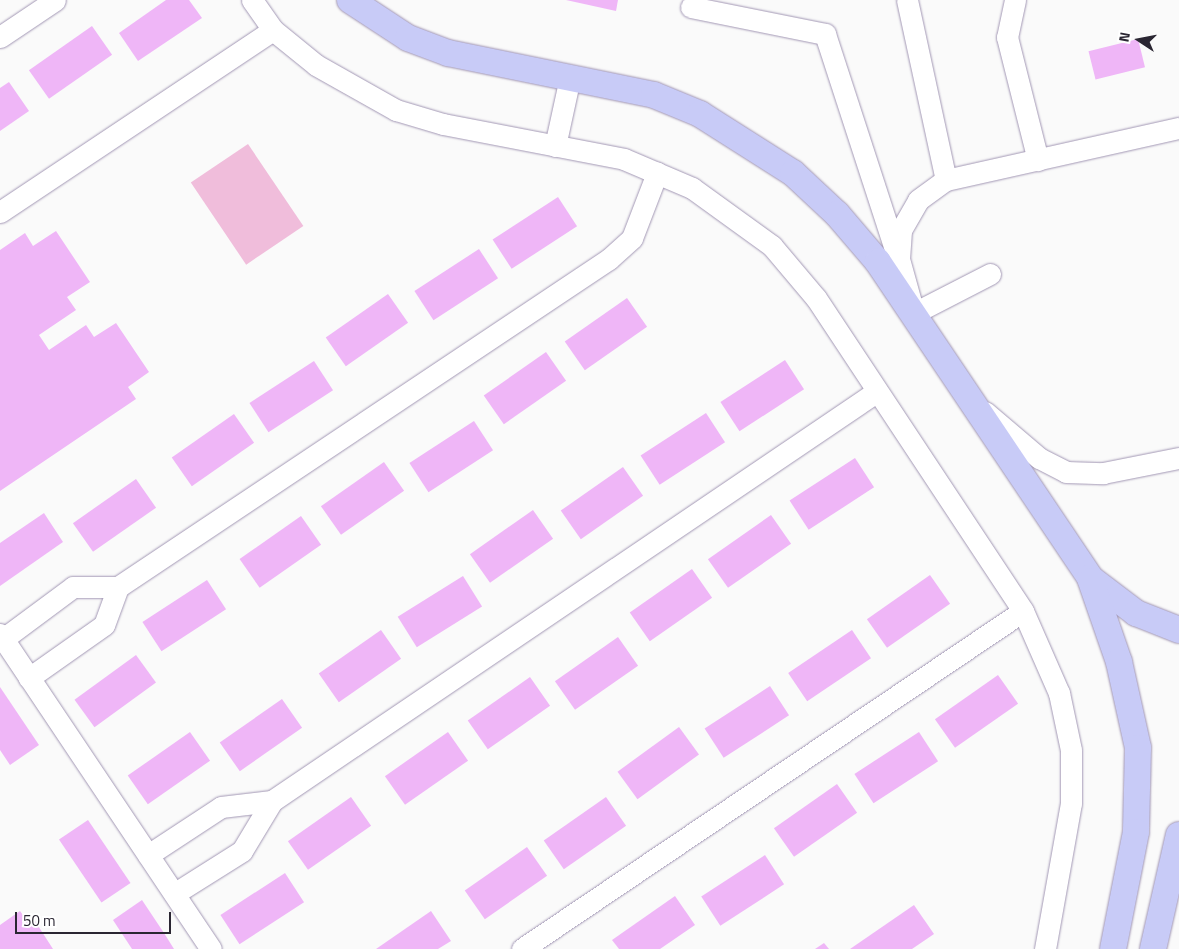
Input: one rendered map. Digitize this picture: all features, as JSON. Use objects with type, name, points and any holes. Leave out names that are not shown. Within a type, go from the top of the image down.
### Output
[{"type":"main road","points":[[350,0],[408,38],[440,50],[654,95],[753,144],[794,173],[837,214],[914,313],[1090,578],[1119,662],[1138,748],[1136,832],[1113,949]]},
{"type":"main road","points":[[1090,578],[1136,613],[1179,630]]},
{"type":"main road","points":[[1153,949],[1179,836]]},
{"type":"street","points":[[0,37],[55,0]]},
{"type":"street","points":[[252,0],[273,30],[358,92],[396,110],[443,124],[624,159],[692,188],[772,246],[816,298],[876,392],[1023,611],[1060,693],[1071,750],[1070,813],[1045,949]]},
{"type":"street","points":[[907,0],[946,180]]},
{"type":"street","points":[[1015,0],[1007,37],[1038,160]]},
{"type":"street","points":[[692,7],[825,34],[899,259],[914,313],[990,274]]},
{"type":"street","points":[[0,212],[273,30]]},
{"type":"street","points":[[556,146],[570,77]]},
{"type":"street","points":[[899,259],[901,230],[918,200],[946,180],[1179,128]]},
{"type":"street","points":[[211,949],[2,636],[73,588],[118,587],[609,259],[632,238],[657,173]]},
{"type":"street","points":[[174,894],[242,851],[272,802],[876,392]]},
{"type":"street","points":[[968,397],[1039,458],[1066,472],[1103,473],[1179,458]]},
{"type":"street","points":[[29,678],[104,625],[118,587]]},
{"type":"street","points":[[522,949],[1023,611]]},
{"type":"street","points":[[148,854],[221,807],[272,802]]},
{"type":"shaded area","points":[[248,144],[303,226],[246,265],[191,183]]},
{"type":"building","points":[[166,0],[189,0],[202,18],[138,61],[119,33]]},
{"type":"building","points":[[566,0],[618,0],[616,11]]},
{"type":"building","points":[[92,26],[112,55],[49,99],[29,70]]},
{"type":"building","points":[[1138,39],[1145,67],[1096,79],[1089,51]]},
{"type":"building","points":[[9,82],[29,111],[0,131],[0,88]]},
{"type":"building","points":[[558,197],[577,226],[512,269],[493,239]]},
{"type":"building","points":[[56,231],[90,282],[67,297],[76,310],[39,335],[49,350],[86,325],[94,337],[116,323],[149,372],[128,387],[136,399],[0,491],[0,250],[25,233],[33,246]]},
{"type":"building","points":[[479,249],[498,278],[433,320],[414,291]]},
{"type":"building","points":[[388,294],[408,323],[346,366],[326,338]]},
{"type":"building","points":[[627,298],[647,327],[585,370],[565,342]]},
{"type":"building","points":[[546,352],[566,381],[504,424],[484,396]]},
{"type":"building","points":[[785,360],[804,389],[739,431],[720,402]]},
{"type":"building","points":[[314,361],[333,390],[268,432],[249,403]]},
{"type":"building","points":[[706,413],[725,442],[660,485],[641,455]]},
{"type":"building","points":[[234,414],[254,443],[192,486],[172,458]]},
{"type":"building","points":[[474,421],[493,450],[428,492],[409,463]]},
{"type":"building","points":[[855,458],[874,487],[809,530],[790,500]]},
{"type":"building","points":[[384,462],[404,491],[341,535],[321,506]]},
{"type":"building","points":[[623,467],[643,496],[581,539],[561,511]]},
{"type":"building","points":[[136,479],[156,508],[93,552],[73,523]]},
{"type":"building","points":[[533,510],[553,539],[490,583],[470,554]]},
{"type":"building","points":[[44,513],[63,542],[0,586],[0,543]]},
{"type":"building","points":[[771,515],[791,544],[728,588],[708,559]]},
{"type":"building","points":[[301,516],[321,545],[260,588],[240,559]]},
{"type":"building","points":[[692,569],[712,598],[650,641],[630,613]]},
{"type":"building","points":[[930,575],[950,604],[887,648],[867,619]]},
{"type":"building","points":[[463,576],[482,607],[417,647],[398,617]]},
{"type":"building","points":[[207,580],[226,609],[161,651],[142,622]]},
{"type":"building","points":[[381,630],[401,659],[339,702],[319,674]]},
{"type":"building","points":[[852,630],[871,658],[807,701],[788,673]]},
{"type":"building","points":[[618,637],[638,666],[575,710],[555,681]]},
{"type":"building","points":[[136,655],[156,683],[94,727],[75,700]]},
{"type":"building","points":[[998,675],[1018,704],[955,748],[935,719]]},
{"type":"building","points":[[530,677],[550,706],[488,749],[468,721]]},
{"type":"building","points":[[770,686],[789,715],[724,758],[705,728]]},
{"type":"building","points":[[0,687],[39,745],[10,765],[0,750]]},
{"type":"building","points":[[282,699],[302,728],[240,771],[220,743]]},
{"type":"building","points":[[679,727],[699,755],[637,799],[618,772]]},
{"type":"building","points":[[190,732],[210,761],[148,804],[128,776]]},
{"type":"building","points":[[448,732],[468,761],[405,805],[385,776]]},
{"type":"building","points":[[919,732],[938,761],[873,803],[854,774]]},
{"type":"building","points":[[837,784],[857,813],[794,857],[774,828]]},
{"type":"building","points":[[351,797],[371,826],[308,870],[288,841]]},
{"type":"building","points":[[606,797],[626,826],[564,869],[544,841]]},
{"type":"building","points":[[88,820],[130,883],[101,903],[59,840]]},
{"type":"building","points":[[527,847],[547,876],[485,919],[465,891]]},
{"type":"building","points":[[765,855],[784,884],[720,926],[701,896]]},
{"type":"building","points":[[285,873],[304,902],[239,944],[220,915]]},
{"type":"building","points":[[675,896],[695,925],[660,949],[619,949],[612,940]]},
{"type":"building","points":[[142,900],[174,949],[132,949],[113,920]]},
{"type":"building","points":[[914,905],[934,934],[912,949],[850,949]]},
{"type":"building","points":[[20,911],[30,925],[35,921],[53,949],[0,949],[0,925]]},
{"type":"building","points":[[431,911],[451,941],[438,949],[376,949]]},
{"type":"building","points":[[824,943],[829,949],[815,949]]}]
